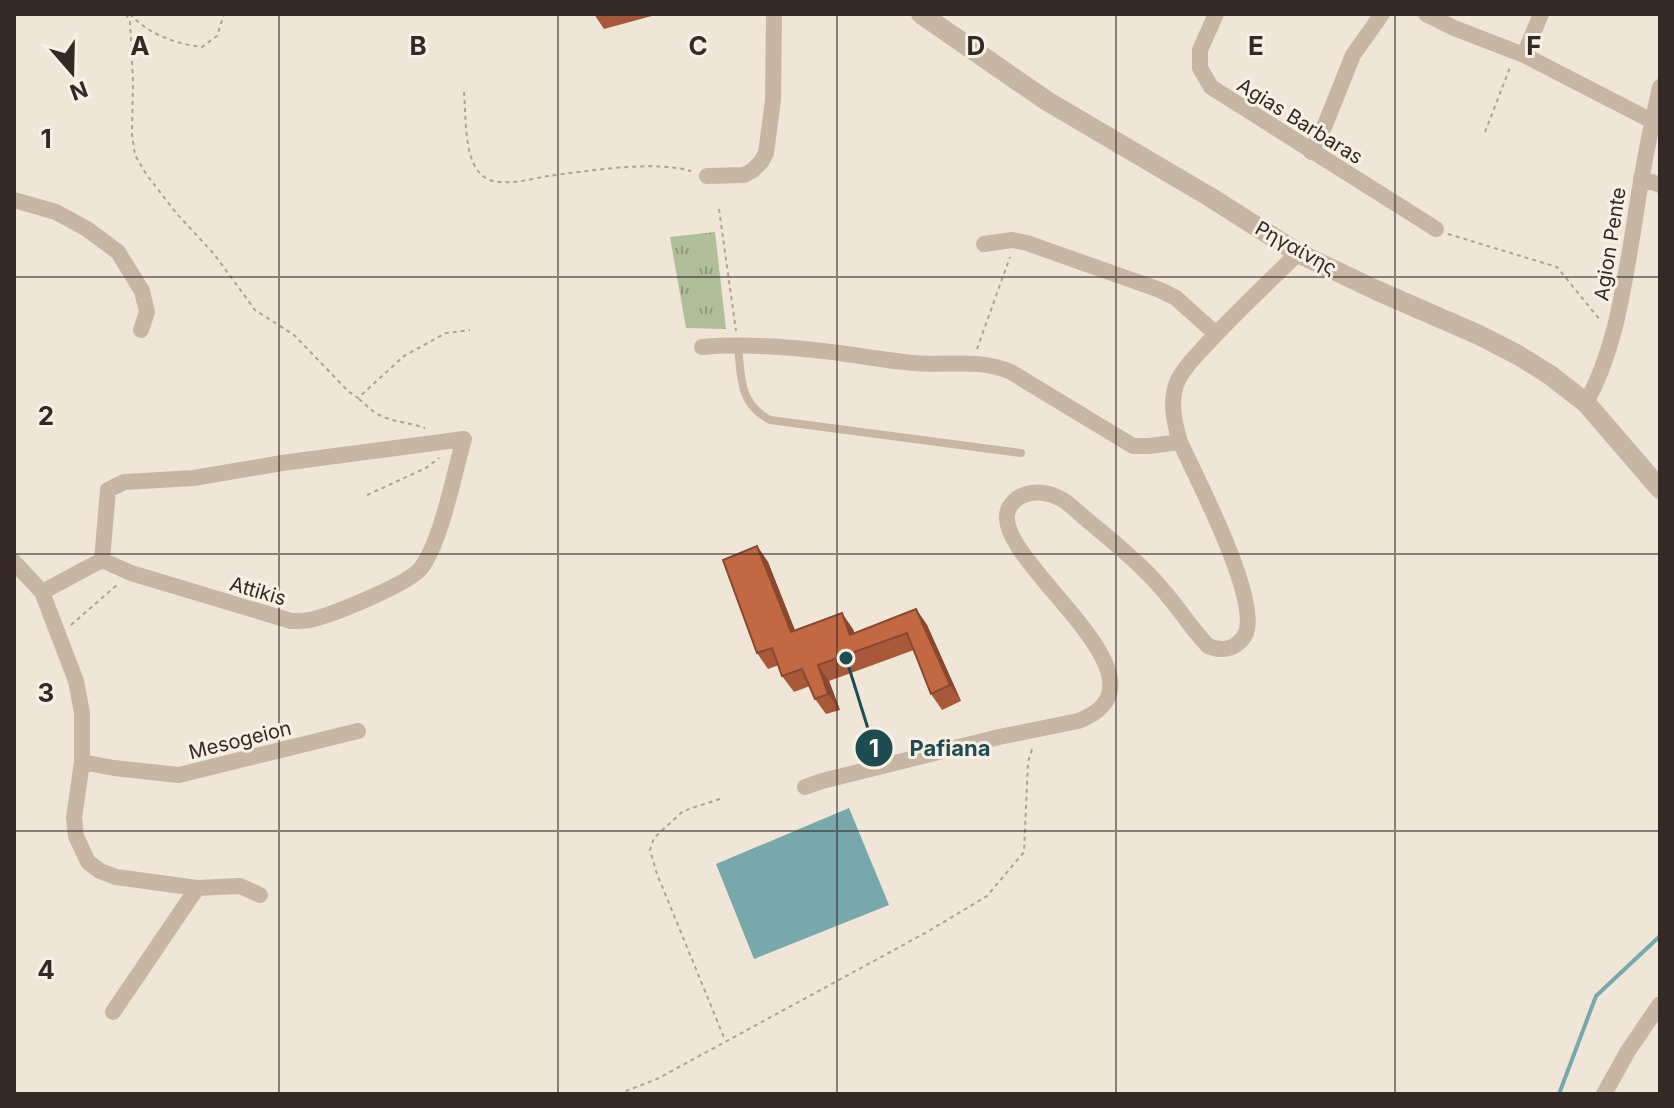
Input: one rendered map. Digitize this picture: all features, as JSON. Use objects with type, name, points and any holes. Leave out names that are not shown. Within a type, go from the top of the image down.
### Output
[{"type":"street","points":[[707,176],[744,175],[753,170],[766,153],[773,100],[774,14]]},
{"type":"street","name":"Agias Barbaras","points":[[1216,14],[1200,50],[1200,68],[1211,87],[1436,229]]},
{"type":"street","points":[[1311,152],[1353,55],[1382,14]]},
{"type":"street","points":[[1426,14],[1520,54],[1652,121]]},
{"type":"street","points":[[1520,54],[1541,14]]},
{"type":"street","name":"Ρηγαίνης","points":[[924,15],[1047,101],[1298,253],[1479,335],[1550,375],[1586,403],[1660,489]]},
{"type":"street","name":"Agion Pente","points":[[1586,403],[1598,380],[1620,313],[1641,178],[1660,87]]},
{"type":"street","points":[[1641,178],[1660,185]]},
{"type":"street","points":[[14,200],[56,212],[87,229],[118,252],[142,291],[147,312],[141,330]]},
{"type":"street","points":[[984,244],[998,241],[1027,243],[1168,293],[1216,334]]},
{"type":"street","points":[[805,787],[999,737],[1078,721],[1090,717],[1106,700],[1110,678],[1102,658],[1071,610],[1023,556],[1011,536],[1007,520],[1009,508],[1029,492],[1047,493],[1061,498],[1072,507],[1160,586],[1208,646],[1216,650],[1232,648],[1246,635],[1248,613],[1245,597],[1225,540],[1180,442],[1175,425],[1174,395],[1186,367],[1298,253]]},
{"type":"street","points":[[702,347],[738,344],[923,364],[972,362],[996,365],[1133,446],[1180,442]]},
{"type":"street","name":"Attikis","points":[[464,439],[439,528],[428,556],[413,576],[364,600],[310,620],[291,621],[270,616],[131,573],[102,560],[108,490],[124,482],[194,478],[464,439]]},
{"type":"street","points":[[42,592],[102,560]]},
{"type":"street","points":[[14,562],[42,592],[76,681],[82,713],[82,762],[74,818],[76,836],[88,862],[116,877],[197,888],[240,886],[260,895]]},
{"type":"street","name":"Mesogeion","points":[[82,762],[179,775],[358,731]]},
{"type":"street","points":[[113,1012],[197,888]]},
{"type":"street","points":[[1604,1094],[1660,1004]]},
{"type":"lane","points":[[738,344],[744,390],[751,407],[770,420],[1021,453]]},
{"type":"path","points":[[128,14],[152,32],[185,45],[202,47],[217,36],[224,14]]},
{"type":"path","points":[[128,14],[135,155],[146,174],[214,254],[255,310],[294,335],[358,398],[404,356],[446,333],[470,330]]},
{"type":"path","points":[[1485,132],[1520,54]]},
{"type":"path","points":[[464,92],[471,160],[479,173],[491,181],[511,182],[575,172],[657,166],[680,168],[707,176]]},
{"type":"path","points":[[719,209],[738,344]]},
{"type":"path","points":[[1436,229],[1557,267],[1613,336]]},
{"type":"path","points":[[972,362],[1015,241]]},
{"type":"path","points":[[60,635],[131,573]]},
{"type":"path","points":[[618,1094],[657,1079],[987,896],[1024,852],[1028,762],[1038,730]]},
{"type":"path","points":[[720,799],[683,811],[654,838],[650,850],[725,1041]]},
{"type":"green space","points":[[715,232],[726,329],[686,328],[670,237]]},
{"type":"water","points":[[849,808],[889,905],[754,959],[716,864]]},
{"type":"building","points":[[757,546],[791,632],[842,613],[850,635],[916,609],[950,685],[931,694],[907,633],[818,665],[828,694],[815,699],[802,669],[782,676],[772,648],[757,653],[723,560]]},
{"type":"waterway","points":[[1559,1094],[1596,996],[1660,936]]},
{"type":"place","name":"Pafiana","points":[[846,658]]}]
